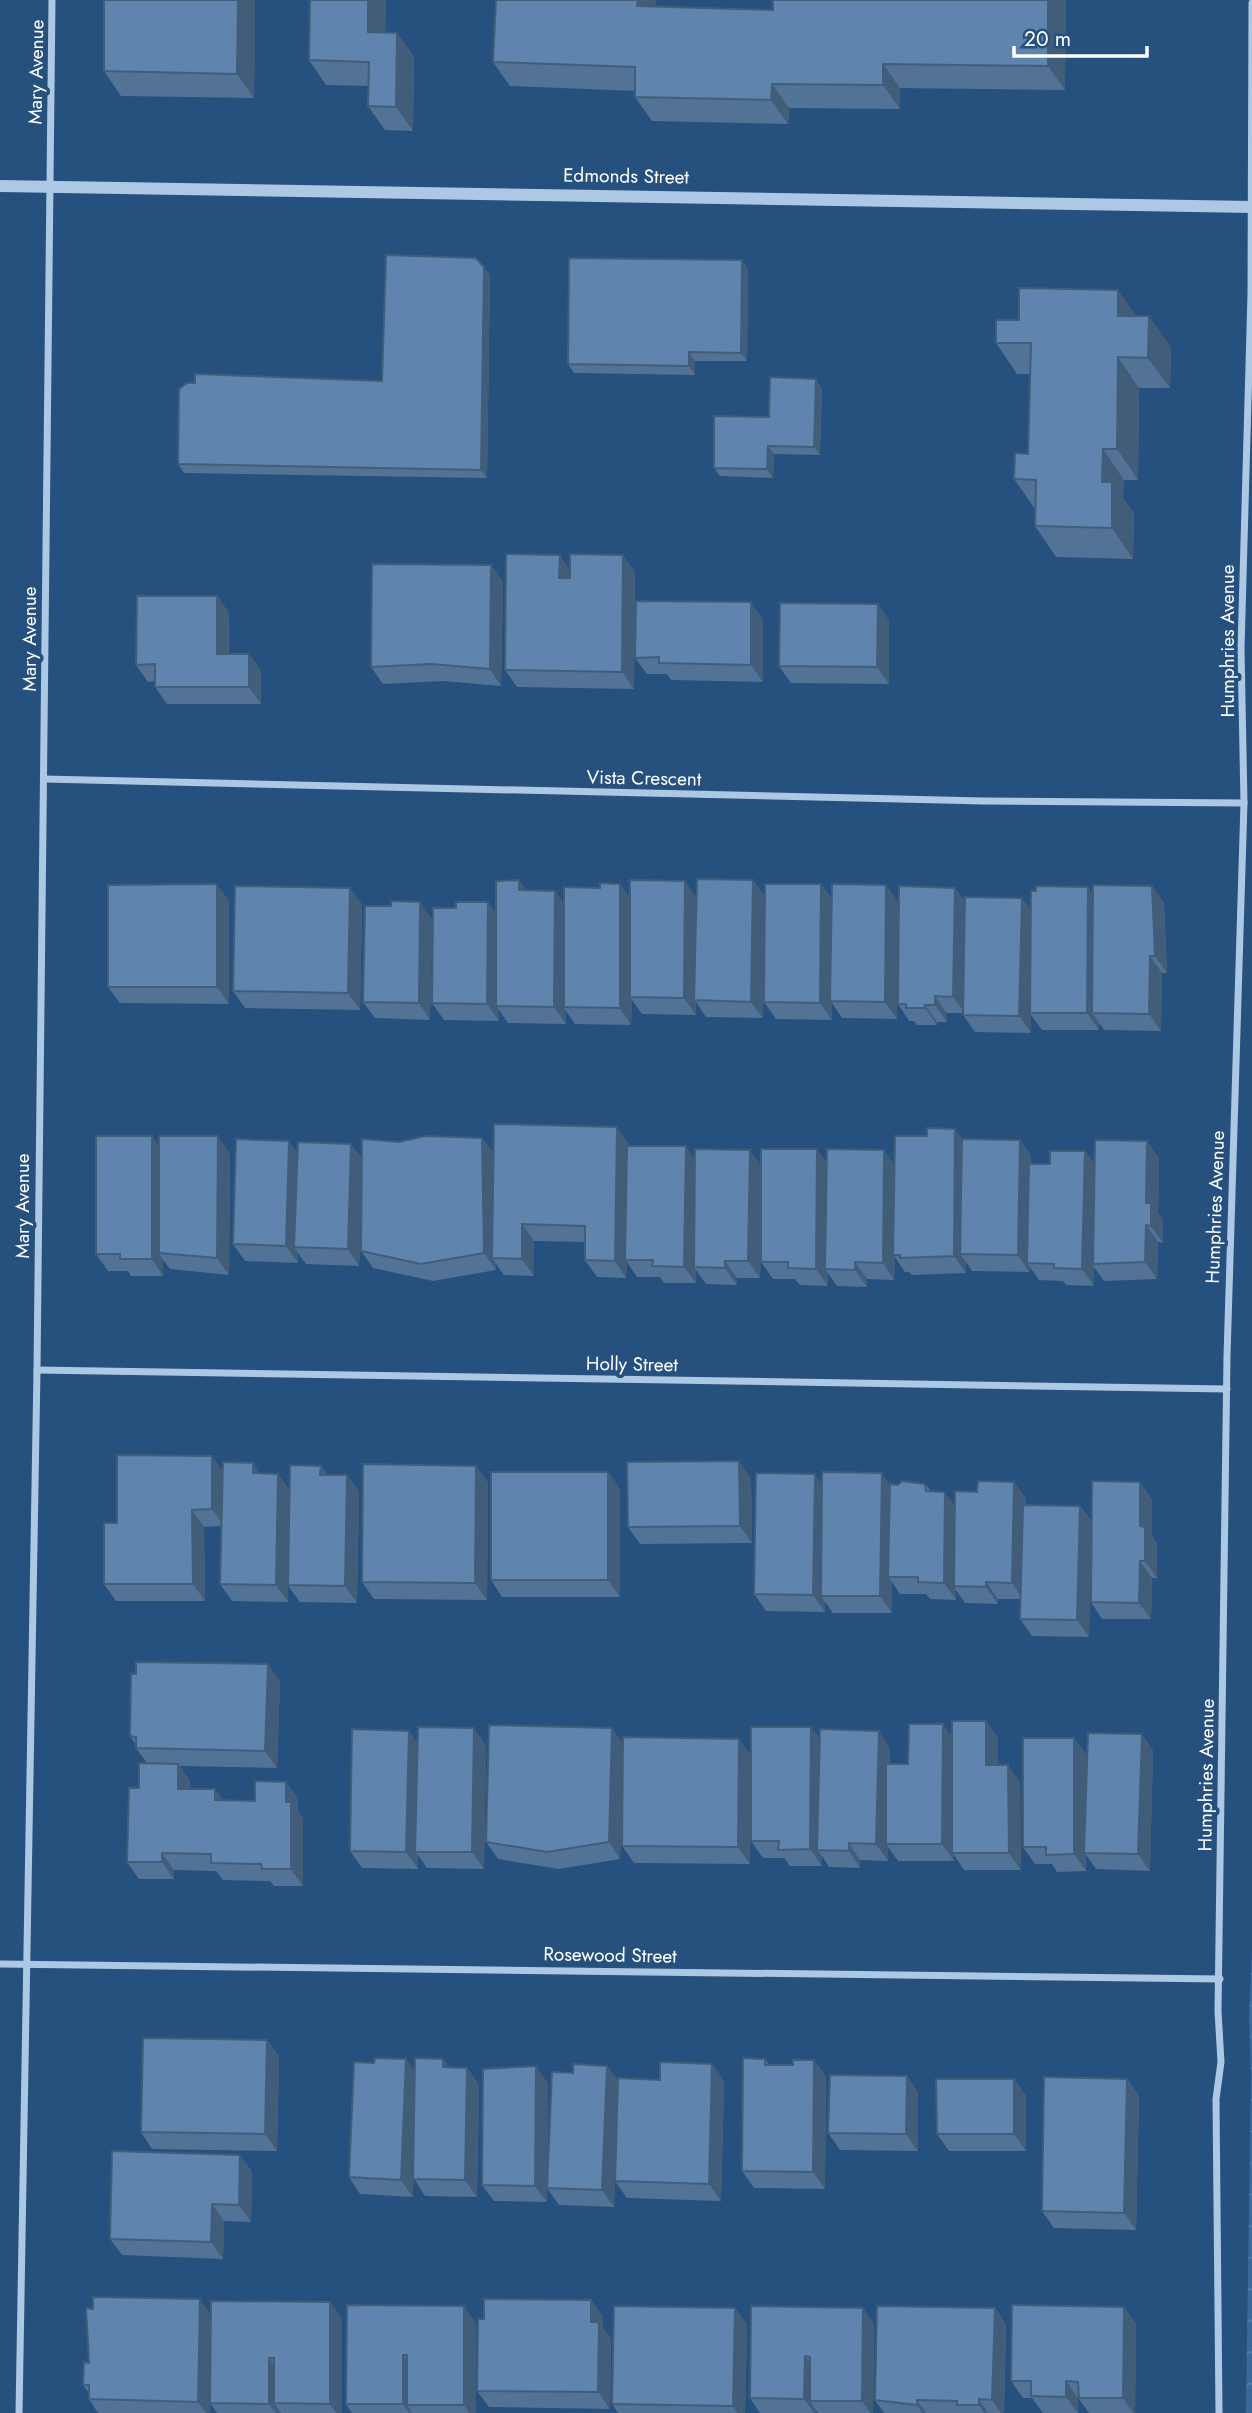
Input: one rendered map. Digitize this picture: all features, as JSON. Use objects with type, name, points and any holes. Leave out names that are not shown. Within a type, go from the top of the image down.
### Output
[{"type":"street","name":"Mary Avenue","points":[[19,2413],[37,1370],[52,0]]},
{"type":"street","name":"Humphries Avenue","points":[[1219,2413],[1216,2099],[1221,2063],[1227,1389],[1244,803],[1241,649],[1251,284],[1252,3]]},
{"type":"street","name":"Edmonds Street","points":[[0,186],[1251,207]]},
{"type":"street","name":"Vista Crescent","points":[[44,779],[970,801],[1244,803]]},
{"type":"street","name":"Holly Street","points":[[37,1370],[1227,1389]]},
{"type":"street","name":"Rosewood Street","points":[[0,1964],[1220,1979]]},
{"type":"green space","points":[[1252,1948],[1252,2413],[1246,2413],[1251,2074],[1249,2017]]},
{"type":"building","points":[[104,0],[238,0],[237,74],[104,71]]},
{"type":"building","points":[[310,0],[368,0],[368,32],[397,33],[396,107],[368,106],[369,62],[309,60]]},
{"type":"building","points":[[496,0],[638,0],[637,6],[773,10],[773,0],[1048,0],[1048,66],[883,64],[883,85],[772,84],[771,100],[635,97],[635,67],[493,62]]},
{"type":"building","points":[[386,255],[476,258],[484,267],[481,470],[178,464],[179,389],[187,383],[195,383],[195,374],[382,381]]},
{"type":"building","points":[[569,258],[742,260],[741,353],[689,352],[689,366],[568,364]]},
{"type":"building","points":[[1019,288],[1118,290],[1118,316],[1149,316],[1148,358],[1118,357],[1117,449],[1103,449],[1102,482],[1112,482],[1112,528],[1035,526],[1036,480],[1014,479],[1015,453],[1028,454],[1031,343],[996,343],[996,320],[1019,320]]},
{"type":"building","points":[[770,377],[816,379],[814,447],[768,446],[767,469],[714,468],[714,416],[769,417]]},
{"type":"building","points":[[506,554],[560,555],[559,578],[570,578],[570,554],[623,555],[622,672],[505,670]]},
{"type":"building","points":[[372,564],[491,565],[490,669],[431,664],[371,667]]},
{"type":"building","points":[[137,596],[217,596],[217,654],[249,654],[249,687],[155,687],[155,664],[136,665]]},
{"type":"building","points":[[636,601],[751,602],[751,665],[659,663],[659,657],[635,658]]},
{"type":"building","points":[[780,603],[878,604],[877,667],[779,666]]},
{"type":"building","points":[[697,879],[753,880],[751,1002],[694,1000]]},
{"type":"building","points":[[519,880],[519,890],[555,891],[554,1007],[496,1006],[496,881]]},
{"type":"building","points":[[630,880],[685,881],[684,998],[630,997]]},
{"type":"building","points":[[600,883],[620,884],[620,1008],[564,1007],[564,887],[600,888]]},
{"type":"building","points":[[217,884],[217,987],[108,987],[108,885]]},
{"type":"building","points":[[765,884],[821,884],[820,1003],[764,1002]]},
{"type":"building","points":[[832,884],[886,885],[885,1002],[830,1001]]},
{"type":"building","points":[[1093,885],[1152,886],[1155,956],[1150,956],[1149,1014],[1092,1013]]},
{"type":"building","points":[[235,886],[350,888],[348,993],[233,991]]},
{"type":"building","points":[[899,886],[955,888],[953,997],[935,996],[935,1005],[925,1005],[925,1008],[906,1008],[906,1004],[898,1004]]},
{"type":"building","points":[[1036,886],[1088,887],[1087,1013],[1030,1013],[1031,891],[1036,891]]},
{"type":"building","points":[[965,897],[1022,898],[1019,1016],[963,1015]]},
{"type":"building","points":[[391,901],[420,902],[419,1003],[363,1002],[365,906],[391,906]]},
{"type":"building","points":[[456,902],[488,902],[487,1004],[432,1003],[433,908],[456,908]]},
{"type":"building","points":[[494,1124],[617,1127],[615,1261],[585,1260],[585,1226],[522,1224],[522,1259],[492,1258]]},
{"type":"building","points":[[927,1128],[955,1129],[954,1256],[900,1258],[900,1255],[893,1255],[895,1136],[927,1136]]},
{"type":"building","points":[[96,1136],[152,1136],[152,1259],[120,1259],[120,1254],[96,1254]]},
{"type":"building","points":[[159,1136],[218,1136],[217,1258],[159,1253]]},
{"type":"building","points":[[425,1136],[482,1138],[484,1253],[421,1264],[361,1251],[362,1139],[399,1142]]},
{"type":"building","points":[[236,1139],[289,1141],[286,1246],[233,1244]]},
{"type":"building","points":[[962,1139],[1020,1140],[1018,1255],[960,1254]]},
{"type":"building","points":[[1095,1140],[1147,1141],[1146,1203],[1151,1203],[1151,1226],[1146,1225],[1145,1262],[1093,1264]]},
{"type":"building","points":[[298,1142],[351,1144],[348,1249],[294,1247]]},
{"type":"building","points":[[627,1146],[686,1146],[684,1267],[652,1266],[653,1260],[625,1260]]},
{"type":"building","points":[[695,1149],[750,1150],[748,1261],[725,1261],[725,1268],[694,1267]]},
{"type":"building","points":[[761,1149],[817,1149],[816,1269],[788,1268],[788,1262],[761,1262]]},
{"type":"building","points":[[827,1149],[884,1150],[883,1263],[855,1262],[855,1270],[825,1269]]},
{"type":"building","points":[[1050,1151],[1085,1151],[1082,1269],[1027,1263],[1029,1164],[1050,1164]]},
{"type":"building","points":[[117,1455],[212,1456],[212,1509],[192,1510],[193,1584],[104,1584],[104,1523],[117,1523]]},
{"type":"building","points":[[739,1461],[740,1526],[628,1527],[627,1462]]},
{"type":"building","points":[[223,1462],[253,1463],[253,1473],[278,1474],[276,1585],[220,1584]]},
{"type":"building","points":[[363,1464],[476,1466],[475,1583],[362,1582]]},
{"type":"building","points":[[290,1465],[321,1466],[320,1475],[347,1475],[345,1586],[288,1585]]},
{"type":"building","points":[[491,1472],[608,1472],[608,1580],[491,1580]]},
{"type":"building","points":[[822,1472],[882,1473],[880,1596],[821,1596]]},
{"type":"building","points":[[756,1473],[815,1474],[813,1595],[754,1594]]},
{"type":"building","points":[[902,1481],[925,1484],[926,1491],[945,1492],[944,1583],[918,1582],[918,1577],[888,1577],[890,1484],[898,1485]]},
{"type":"building","points":[[978,1481],[1014,1482],[1012,1583],[986,1582],[986,1587],[954,1586],[955,1491],[977,1492]]},
{"type":"building","points":[[1092,1481],[1140,1482],[1140,1526],[1145,1527],[1145,1561],[1140,1561],[1139,1603],[1091,1602]]},
{"type":"building","points":[[1023,1505],[1080,1506],[1077,1620],[1020,1619]]},
{"type":"building","points":[[136,1662],[268,1664],[265,1751],[136,1748],[136,1737],[130,1736],[131,1674],[136,1674]]},
{"type":"building","points":[[952,1721],[986,1721],[986,1765],[1008,1765],[1009,1853],[952,1853]]},
{"type":"building","points":[[909,1724],[943,1724],[942,1844],[886,1844],[886,1764],[908,1764]]},
{"type":"building","points":[[489,1725],[612,1728],[609,1842],[547,1852],[486,1842]]},
{"type":"building","points":[[418,1727],[474,1728],[472,1852],[415,1852]]},
{"type":"building","points":[[751,1727],[811,1727],[810,1849],[778,1850],[779,1841],[751,1841]]},
{"type":"building","points":[[352,1729],[409,1731],[406,1852],[350,1851]]},
{"type":"building","points":[[820,1729],[879,1731],[876,1844],[849,1843],[849,1851],[817,1850]]},
{"type":"building","points":[[1088,1733],[1142,1734],[1138,1854],[1084,1853]]},
{"type":"building","points":[[623,1737],[739,1739],[738,1847],[622,1846]]},
{"type":"building","points":[[1023,1738],[1074,1738],[1074,1854],[1046,1855],[1046,1847],[1023,1847]]},
{"type":"building","points":[[139,1763],[178,1764],[178,1789],[215,1789],[215,1800],[255,1801],[255,1781],[286,1782],[286,1802],[291,1802],[291,1869],[262,1869],[261,1864],[211,1863],[211,1854],[162,1853],[162,1862],[127,1862],[129,1788],[139,1788]]},
{"type":"building","points":[[143,2038],[267,2040],[265,2134],[141,2132]]},
{"type":"building","points":[[375,2058],[406,2059],[401,2180],[349,2177],[354,2062],[374,2063]]},
{"type":"building","points":[[415,2058],[443,2059],[443,2067],[467,2068],[465,2180],[413,2179]]},
{"type":"building","points":[[743,2058],[765,2059],[765,2065],[793,2065],[793,2060],[814,2060],[813,2172],[742,2171]]},
{"type":"building","points":[[660,2062],[712,2064],[709,2184],[615,2181],[618,2078],[660,2080]]},
{"type":"building","points":[[573,2064],[607,2066],[602,2190],[547,2188],[552,2072],[573,2073]]},
{"type":"building","points":[[536,2066],[535,2186],[482,2185],[483,2069]]},
{"type":"building","points":[[830,2075],[907,2076],[906,2134],[828,2133]]},
{"type":"building","points":[[1044,2077],[1127,2079],[1124,2213],[1042,2211]]},
{"type":"building","points":[[936,2079],[1014,2079],[1014,2134],[937,2134]]},
{"type":"building","points":[[112,2151],[240,2155],[239,2205],[212,2204],[211,2242],[110,2239]]},
{"type":"building","points":[[93,2297],[200,2299],[198,2402],[89,2399],[89,2385],[83,2385],[84,2362],[89,2363],[86,2308],[93,2309]]},
{"type":"building","points":[[484,2299],[591,2300],[591,2322],[599,2322],[598,2392],[477,2391],[478,2319],[484,2319]]},
{"type":"building","points":[[211,2301],[330,2302],[330,2404],[274,2403],[274,2358],[269,2358],[269,2404],[210,2403]]},
{"type":"building","points":[[347,2305],[464,2306],[464,2405],[407,2405],[407,2355],[403,2355],[403,2404],[346,2404]]},
{"type":"building","points":[[1012,2305],[1124,2307],[1123,2398],[1079,2398],[1078,2382],[1066,2381],[1066,2397],[1031,2396],[1031,2381],[1011,2381]]},
{"type":"building","points":[[614,2306],[735,2308],[733,2406],[612,2404]]},
{"type":"building","points":[[751,2306],[863,2308],[862,2401],[810,2401],[810,2357],[805,2356],[804,2399],[750,2398]]},
{"type":"building","points":[[877,2306],[995,2308],[992,2400],[979,2399],[979,2405],[957,2405],[957,2401],[917,2400],[917,2405],[875,2400]]}]
